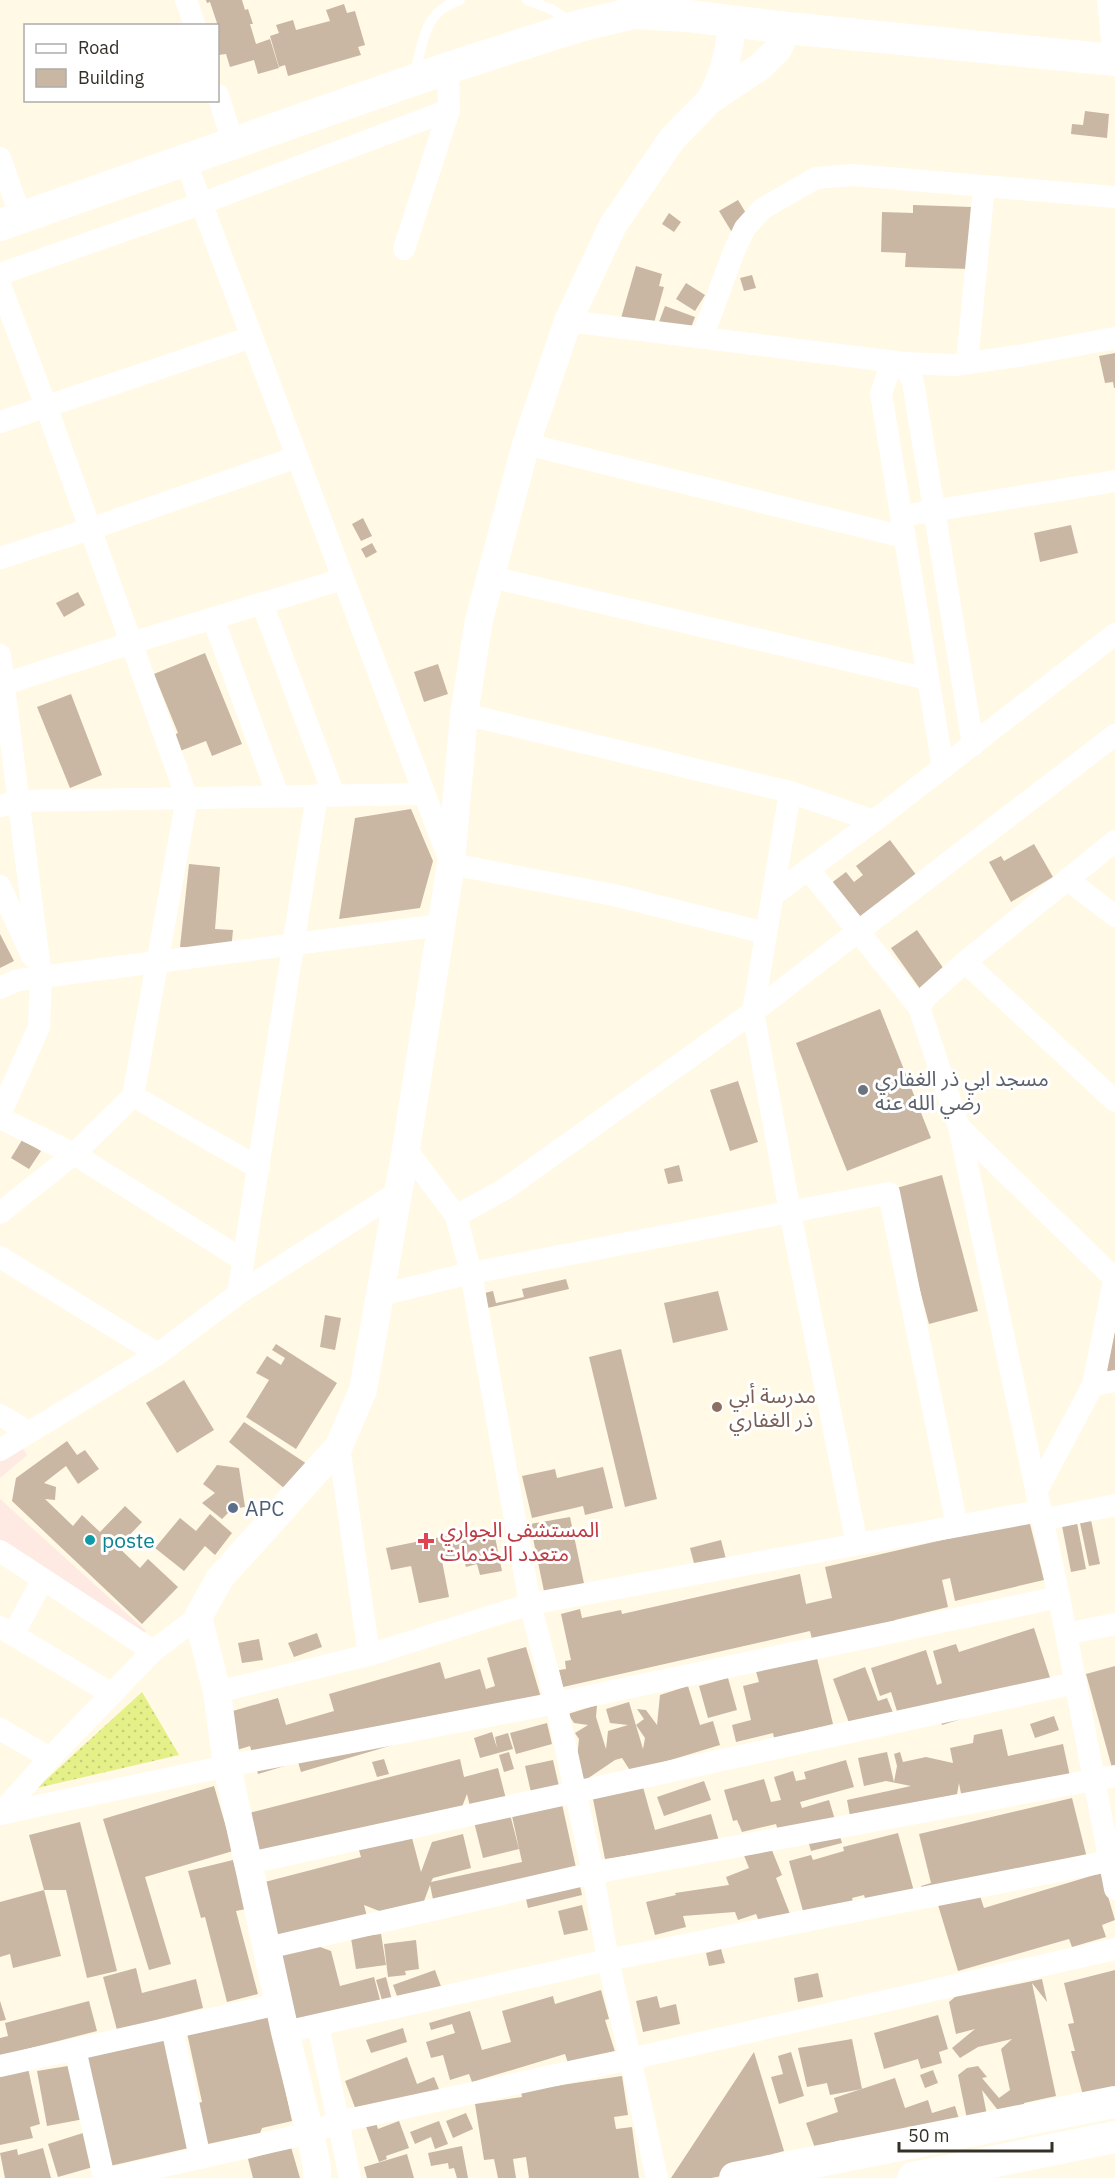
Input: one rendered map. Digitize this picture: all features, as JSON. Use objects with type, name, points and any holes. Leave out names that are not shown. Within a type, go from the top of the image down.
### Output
[{"type":"main road","points":[[10,222],[448,68],[579,26],[634,13],[668,14],[1115,60]]},
{"type":"main road","points":[[735,2178],[817,2170],[1115,2102]]},
{"type":"main road","points":[[913,2178],[1115,2137]]},
{"type":"street","points":[[186,0],[194,24]]},
{"type":"street","points":[[1108,0],[1115,60]]},
{"type":"street","points":[[710,100],[720,82],[726,63],[732,22]]},
{"type":"street","points":[[0,1814],[50,1758],[153,1651],[198,1617],[220,1578],[339,1446],[363,1390],[406,1149],[451,864],[464,714],[479,620],[526,444],[568,321],[608,235],[631,197],[672,139],[710,100],[770,57],[778,49],[787,28]]},
{"type":"street","points":[[404,249],[449,110],[448,68]]},
{"type":"street","points":[[219,98],[233,143]]},
{"type":"street","points":[[0,274],[200,204],[449,110]]},
{"type":"street","points":[[0,158],[10,222]]},
{"type":"street","points":[[185,160],[451,864]]},
{"type":"street","points":[[702,338],[734,251],[745,228],[762,209],[816,178],[853,175],[1115,197]]},
{"type":"street","points":[[968,363],[984,186]]},
{"type":"street","points":[[0,285],[187,798],[133,1096],[74,1154],[0,1213]]},
{"type":"street","points":[[568,321],[904,363],[955,365],[1115,338]]},
{"type":"street","points":[[0,422],[252,337]]},
{"type":"street","points":[[904,363],[913,382],[973,745]]},
{"type":"street","points":[[904,363],[888,373],[881,394],[943,768]]},
{"type":"street","points":[[526,444],[903,526],[934,511],[1115,481]]},
{"type":"street","points":[[0,558],[297,457]]},
{"type":"street","points":[[491,577],[928,679]]},
{"type":"street","points":[[4,700],[131,643],[343,579]]},
{"type":"street","points":[[238,1294],[295,944],[326,795],[262,603]]},
{"type":"street","points":[[213,618],[278,796]]},
{"type":"street","points":[[772,896],[1111,645]]},
{"type":"street","points":[[0,655],[9,803],[41,977],[39,1027],[0,1116],[74,1154],[243,1260]]},
{"type":"street","points":[[464,714],[790,792],[874,821]]},
{"type":"street","points":[[456,1216],[504,1189],[753,1012],[1115,735]]},
{"type":"street","points":[[790,792],[753,1012],[790,1212],[857,1544]]},
{"type":"street","points":[[9,803],[424,794]]},
{"type":"street","points":[[919,1007],[928,995],[965,962],[1115,842]]},
{"type":"street","points":[[451,864],[614,895],[766,933]]},
{"type":"street","points":[[809,870],[919,1007],[959,1127],[1076,1683],[1104,1778],[1109,1861],[1115,1889]]},
{"type":"street","points":[[1068,880],[1115,916]]},
{"type":"street","points":[[1,892],[41,977]]},
{"type":"street","points":[[0,989],[18,980],[441,925]]},
{"type":"street","points":[[965,962],[1115,1101]]},
{"type":"street","points":[[133,1096],[259,1168]]},
{"type":"street","points":[[959,1127],[1114,1278],[1104,1383],[1039,1508]]},
{"type":"street","points":[[406,1149],[456,1216],[471,1274],[530,1604],[556,1703],[593,1873],[608,1960],[657,2178]]},
{"type":"street","points":[[0,1450],[158,1354],[238,1294],[398,1192]]},
{"type":"street","points":[[380,1295],[471,1274],[889,1193],[957,1526]]},
{"type":"street","points":[[0,1257],[158,1354]]},
{"type":"street","points":[[0,1415],[28,1432]]},
{"type":"street","points":[[339,1446],[369,1655]]},
{"type":"street","points":[[217,1692],[369,1655],[530,1604],[957,1526],[1039,1508],[1115,1505]]},
{"type":"street","points":[[0,1551],[153,1651]]},
{"type":"street","points":[[43,1579],[6,1631],[112,1694]]},
{"type":"street","points":[[0,1814],[227,1766],[556,1703],[1059,1597]]},
{"type":"street","points":[[198,1617],[217,1692],[227,1766],[285,2032],[310,2133],[317,2178]]},
{"type":"street","points":[[1066,1634],[1115,1624]]},
{"type":"street","points":[[249,1863],[1076,1683]]},
{"type":"street","points":[[0,1729],[50,1758]]},
{"type":"street","points":[[267,1948],[593,1873],[1104,1778]]},
{"type":"street","points":[[285,2032],[608,1960],[1109,1861]]},
{"type":"street","points":[[111,2178],[310,2133],[338,2122],[630,2059],[1115,1949]]},
{"type":"street","points":[[0,2066],[279,2004]]},
{"type":"street","points":[[318,2025],[350,2178]]},
{"type":"street","points":[[172,2028],[200,2158]]},
{"type":"street","points":[[75,2049],[104,2178]]},
{"type":"lane","points":[[413,80],[424,37],[433,16],[441,8],[460,0]]},
{"type":"lane","points":[[527,0],[551,9],[579,26]]},
{"type":"shaded area","points":[[21,1446],[27,1455],[0,1478],[0,1459]]},
{"type":"shaded area","points":[[0,1499],[146,1631],[141,1638],[0,1546]]},
{"type":"green space","points":[[142,1692],[179,1755],[37,1788]]},
{"type":"building","points":[[206,0],[242,0],[253,24],[250,24],[256,44],[270,39],[279,68],[258,74],[254,60],[230,67],[226,54],[219,55],[219,24],[210,2],[207,3]]},
{"type":"building","points":[[344,4],[347,13],[355,11],[365,45],[358,47],[361,55],[288,76],[285,65],[279,67],[270,36],[279,33],[276,25],[293,20],[296,30],[330,21],[326,10]]},
{"type":"building","points":[[1085,111],[1109,114],[1107,138],[1071,134],[1072,124],[1083,125]]},
{"type":"building","points":[[738,200],[755,228],[736,239],[719,211]]},
{"type":"building","points":[[913,205],[972,207],[970,269],[905,267],[906,253],[881,252],[882,212],[913,213]]},
{"type":"building","points":[[669,213],[681,222],[674,232],[662,224]]},
{"type":"building","points":[[636,266],[662,274],[659,286],[664,287],[649,341],[617,332]]},
{"type":"building","points":[[752,275],[756,288],[744,291],[740,278]]},
{"type":"building","points":[[686,283],[705,295],[695,311],[676,299]]},
{"type":"building","points":[[665,306],[695,317],[689,333],[659,322]]},
{"type":"building","points":[[1115,353],[1114,388],[1113,382],[1105,383],[1099,356]]},
{"type":"building","points":[[363,518],[372,536],[361,541],[352,524]]},
{"type":"building","points":[[1071,525],[1078,553],[1040,562],[1034,533]]},
{"type":"building","points":[[372,543],[377,552],[366,558],[361,549]]},
{"type":"building","points":[[78,592],[85,605],[64,617],[56,603]]},
{"type":"building","points":[[205,653],[242,744],[212,756],[206,741],[180,751],[174,735],[178,733],[154,674]]},
{"type":"building","points":[[438,664],[448,694],[424,702],[414,672]]},
{"type":"building","points":[[71,694],[102,775],[70,788],[37,707]]},
{"type":"building","points":[[411,809],[433,861],[420,908],[339,919],[355,818]]},
{"type":"building","points":[[890,840],[917,876],[849,926],[822,890],[846,872],[854,882],[863,875],[856,866]]},
{"type":"building","points":[[1034,844],[1053,877],[1011,902],[989,862],[1001,856],[1004,861]]},
{"type":"building","points":[[189,864],[220,867],[215,929],[233,930],[231,951],[180,947]]},
{"type":"building","points":[[917,930],[948,975],[923,993],[891,948]]},
{"type":"building","points":[[0,934],[14,961],[0,968]]},
{"type":"building","name":"مسجد ابي ذر الغفاري رضي الله عنه","points":[[880,1009],[931,1138],[847,1171],[796,1043]]},
{"type":"building","points":[[738,1081],[758,1142],[730,1151],[710,1090]]},
{"type":"building","points":[[22,1140],[41,1151],[29,1169],[11,1158]]},
{"type":"building","points":[[679,1165],[683,1181],[668,1184],[664,1169]]},
{"type":"building","points":[[942,1175],[978,1311],[929,1324],[893,1189]]},
{"type":"building","points":[[566,1279],[569,1289],[479,1310],[476,1295],[493,1291],[496,1303],[524,1297],[522,1289]]},
{"type":"building","points":[[718,1291],[728,1330],[673,1343],[664,1303]]},
{"type":"building","points":[[325,1315],[341,1318],[335,1350],[320,1347]]},
{"type":"building","points":[[1115,1327],[1115,1390],[1112,1391],[1098,1331]]},
{"type":"building","points":[[276,1344],[337,1383],[296,1449],[246,1417],[269,1380],[256,1373],[267,1356],[281,1365],[285,1358],[272,1350]]},
{"type":"building","points":[[621,1349],[657,1499],[625,1507],[589,1357]]},
{"type":"building","points":[[184,1380],[214,1430],[177,1453],[146,1403]]},
{"type":"building","points":[[244,1422],[307,1464],[285,1489],[229,1442]]},
{"type":"building","name":"poste","points":[[67,1441],[77,1455],[85,1450],[99,1469],[78,1484],[66,1466],[44,1483],[56,1487],[55,1500],[45,1499],[73,1526],[82,1515],[100,1532],[125,1506],[142,1522],[118,1547],[140,1568],[148,1559],[178,1587],[142,1624],[12,1501],[16,1478]]},
{"type":"building","points":[[217,1465],[239,1468],[245,1507],[232,1509],[222,1519],[202,1503],[215,1493],[203,1484]]},
{"type":"building","points":[[603,1467],[613,1508],[585,1515],[583,1506],[532,1518],[522,1476],[555,1469],[557,1478]]},
{"type":"building","points":[[210,1514],[232,1533],[215,1555],[205,1546],[184,1571],[155,1548],[180,1518],[196,1531]]},
{"type":"building","points":[[570,1517],[585,1588],[545,1596],[530,1524]]},
{"type":"building","points":[[1029,1520],[1044,1580],[955,1601],[950,1578],[942,1580],[948,1607],[895,1620],[898,1630],[813,1643],[810,1631],[563,1687],[559,1670],[566,1669],[565,1661],[571,1660],[561,1614],[580,1609],[582,1618],[621,1610],[622,1614],[800,1574],[806,1604],[832,1598],[825,1567]]},
{"type":"building","points":[[1091,1520],[1100,1564],[1089,1566],[1080,1523]]},
{"type":"building","points":[[1077,1523],[1086,1569],[1071,1572],[1062,1526]]},
{"type":"building","points":[[484,1528],[487,1539],[495,1537],[502,1571],[480,1575],[477,1564],[466,1567],[463,1556],[442,1561],[449,1597],[419,1603],[411,1566],[391,1570],[386,1548]]},
{"type":"building","points":[[721,1540],[726,1559],[695,1567],[690,1548]]},
{"type":"building","points":[[1034,1628],[1054,1690],[942,1725],[940,1719],[901,1724],[891,1692],[880,1696],[871,1668],[926,1650],[937,1685],[942,1683],[933,1651],[956,1644],[959,1652]]},
{"type":"building","points":[[317,1633],[322,1647],[294,1657],[288,1643]]},
{"type":"building","points":[[259,1639],[263,1660],[242,1663],[238,1643]]},
{"type":"building","points":[[526,1647],[542,1701],[301,1772],[298,1762],[258,1774],[250,1746],[237,1750],[226,1713],[278,1698],[286,1725],[334,1711],[329,1694],[440,1662],[445,1679],[480,1669],[486,1689],[495,1686],[487,1658]]},
{"type":"building","points":[[816,1654],[833,1724],[774,1738],[773,1733],[736,1742],[732,1725],[751,1720],[743,1686],[759,1682],[755,1668]]},
{"type":"building","points":[[1115,1666],[1115,1775],[1114,1775],[1086,1674]]},
{"type":"building","points":[[865,1667],[878,1701],[887,1698],[894,1715],[852,1731],[833,1679]]},
{"type":"building","points":[[728,1678],[737,1710],[708,1718],[699,1686]]},
{"type":"building","points":[[688,1686],[700,1725],[713,1721],[720,1745],[631,1772],[622,1758],[615,1760],[584,1781],[577,1758],[579,1739],[575,1733],[588,1725],[574,1723],[568,1714],[597,1705],[596,1717],[606,1749],[608,1731],[628,1725],[610,1723],[606,1709],[629,1702],[643,1749],[645,1738],[636,1725],[644,1719],[637,1709],[646,1710],[657,1725],[660,1695]]},
{"type":"building","points":[[1054,1716],[1059,1730],[1035,1738],[1030,1724]]},
{"type":"building","points":[[547,1723],[552,1744],[516,1754],[510,1733]]},
{"type":"building","points":[[1002,1729],[1008,1756],[1063,1744],[1071,1781],[963,1804],[959,1783],[955,1806],[850,1816],[847,1800],[911,1786],[886,1781],[864,1786],[858,1758],[887,1752],[894,1782],[897,1766],[894,1754],[900,1752],[903,1762],[926,1757],[953,1763],[950,1748],[973,1743],[974,1735]]},
{"type":"building","points":[[492,1732],[497,1748],[495,1737],[508,1733],[513,1749],[480,1758],[474,1738]]},
{"type":"building","points":[[509,1752],[514,1769],[504,1772],[499,1755]]},
{"type":"building","points":[[384,1759],[389,1774],[377,1777],[372,1762]]},
{"type":"building","points":[[460,1759],[464,1777],[498,1768],[519,1849],[483,1858],[467,1794],[454,1827],[412,1838],[421,1872],[432,1842],[463,1834],[471,1868],[433,1878],[431,1882],[522,1862],[512,1816],[562,1804],[582,1895],[528,1908],[524,1890],[435,1909],[430,1885],[415,1925],[364,1905],[369,1924],[301,1940],[331,1951],[340,1986],[374,1977],[383,2011],[300,2033],[261,1883],[361,1857],[356,1840],[262,1864],[249,1813]]},
{"type":"building","points":[[553,1760],[561,1795],[533,1801],[525,1766]]},
{"type":"building","points":[[846,1760],[854,1787],[800,1802],[802,1808],[829,1800],[842,1843],[811,1851],[807,1837],[782,1844],[776,1824],[742,1832],[737,1820],[733,1821],[724,1790],[764,1779],[771,1802],[781,1800],[774,1777],[793,1771],[796,1781],[806,1779],[804,1772]]},
{"type":"building","points":[[704,1781],[711,1800],[664,1816],[657,1797]]},
{"type":"building","points":[[214,1786],[233,1851],[145,1877],[171,1964],[149,1970],[103,1819]]},
{"type":"building","points":[[643,1787],[655,1830],[711,1814],[719,1841],[605,1859],[592,1794]]},
{"type":"building","points":[[1072,1798],[1087,1858],[923,1894],[921,1886],[931,1883],[919,1834]]},
{"type":"building","points":[[80,1822],[117,1971],[87,1978],[66,1890],[44,1890],[29,1835]]},
{"type":"building","points":[[898,1833],[915,1895],[868,1908],[864,1895],[852,1898],[857,1915],[808,1929],[789,1861],[811,1855],[813,1860],[844,1851],[843,1847]]},
{"type":"building","points":[[769,1843],[782,1875],[776,1878],[790,1914],[761,1926],[756,1914],[738,1920],[735,1912],[683,1916],[686,1927],[655,1935],[646,1902],[676,1895],[675,1893],[729,1885],[726,1877],[749,1868],[743,1853]]},
{"type":"building","points":[[233,1860],[246,1909],[236,1911],[258,1994],[227,2002],[205,1917],[201,1918],[188,1871]]},
{"type":"building","points":[[1101,1873],[1115,1920],[1102,1925],[1106,1937],[1072,1947],[1069,1939],[958,1971],[938,1905],[979,1893],[984,1908]]},
{"type":"building","points":[[44,1890],[61,1956],[13,1968],[10,1954],[0,1957],[0,1902]]},
{"type":"building","points":[[582,1905],[588,1930],[564,1935],[558,1911]]},
{"type":"building","points":[[381,1934],[386,1965],[356,1969],[351,1938]]},
{"type":"building","points":[[416,1940],[419,1969],[405,1971],[406,1975],[388,1977],[384,1944]]},
{"type":"building","points":[[721,1949],[725,1963],[709,1966],[706,1953]]},
{"type":"building","points":[[136,1968],[142,1993],[196,1979],[203,2008],[117,2030],[103,1977]]},
{"type":"building","points":[[435,1970],[446,2000],[404,2015],[393,1985]]},
{"type":"building","points":[[1115,1970],[1115,2091],[1084,2099],[1071,2051],[1075,2051],[1068,2024],[1074,2023],[1064,1983]]},
{"type":"building","points":[[818,1973],[823,1997],[798,2002],[794,1978]]},
{"type":"building","points":[[386,1977],[394,2008],[385,2010],[376,1980]]},
{"type":"building","points":[[1042,1979],[1047,2002],[1032,1983],[1056,2096],[1024,2103],[1026,2113],[1004,2118],[982,2090],[987,2115],[967,2119],[958,2075],[967,2068],[978,2066],[987,2077],[982,2078],[999,2098],[1010,2090],[1001,2049],[1012,2039],[978,2047],[960,2058],[952,2048],[975,2029],[956,2034],[949,2002],[955,1997]]},
{"type":"building","points":[[601,1990],[609,2019],[605,2020],[617,2058],[571,2072],[565,2054],[472,2082],[469,2074],[450,2080],[443,2055],[431,2058],[426,2042],[455,2033],[452,2024],[431,2030],[429,2023],[470,2011],[482,2050],[511,2042],[502,2011],[553,1996],[555,2004]]},
{"type":"building","points":[[657,1996],[660,2008],[676,2004],[680,2024],[643,2032],[636,2001]]},
{"type":"building","points":[[0,2001],[6,2020],[0,2021]]},
{"type":"building","points":[[89,2001],[97,2031],[0,2056],[0,2038],[8,2036],[5,2023]]},
{"type":"building","points":[[269,2015],[292,2121],[262,2128],[260,2133],[203,2145],[194,2104],[202,2102],[187,2033]]},
{"type":"building","points":[[938,2015],[948,2049],[939,2052],[942,2063],[921,2069],[918,2059],[884,2069],[874,2033]]},
{"type":"building","points":[[403,2028],[407,2042],[371,2053],[366,2040]]},
{"type":"building","points":[[167,2036],[193,2147],[110,2166],[84,2056]]},
{"type":"building","points":[[852,2039],[862,2089],[830,2095],[827,2083],[807,2087],[798,2048]]},
{"type":"building","points":[[754,2052],[784,2151],[773,2154],[776,2166],[711,2178],[671,2178]]},
{"type":"building","points":[[791,2052],[804,2096],[779,2104],[771,2077],[783,2074],[778,2056]]},
{"type":"building","points":[[407,2057],[417,2084],[434,2077],[441,2094],[375,2120],[378,2129],[399,2121],[409,2148],[386,2156],[387,2159],[379,2162],[345,2081]]},
{"type":"building","points":[[74,2065],[84,2119],[47,2126],[37,2071]]},
{"type":"building","points":[[28,2068],[40,2124],[30,2127],[33,2138],[0,2145],[0,2074]]},
{"type":"building","points":[[933,2070],[938,2083],[925,2088],[920,2075]]},
{"type":"building","points":[[622,2076],[628,2115],[614,2117],[616,2129],[632,2127],[639,2178],[529,2178],[526,2157],[513,2159],[516,2178],[498,2178],[494,2159],[484,2160],[475,2104],[522,2097],[521,2091]]},
{"type":"building","points":[[895,2078],[905,2108],[928,2100],[932,2113],[955,2106],[959,2119],[846,2156],[841,2140],[815,2148],[806,2123],[838,2112],[834,2098]]},
{"type":"building","points":[[466,2113],[473,2129],[453,2138],[446,2121]]},
{"type":"building","points":[[439,2121],[448,2144],[435,2149],[431,2137],[415,2144],[410,2132]]},
{"type":"building","points":[[83,2133],[93,2167],[58,2177],[48,2144]]},
{"type":"building","points":[[462,2146],[468,2178],[457,2178],[454,2168],[449,2169],[448,2163],[431,2166],[428,2153]]},
{"type":"building","points":[[291,2147],[300,2178],[253,2178],[248,2159]]},
{"type":"building","points":[[43,2148],[51,2178],[5,2178],[0,2153],[17,2149],[18,2155]]},
{"type":"building","points":[[407,2154],[414,2178],[367,2178],[364,2167]]},
{"type":"place","name":"مسجد ابي ذر الغفاري رضي الله عنه","points":[[863,1090]]},
{"type":"place","name":"مدرسة أبي ذر الغفاري","points":[[717,1407]]},
{"type":"place","name":"APC","points":[[233,1508]]},
{"type":"place","name":"poste","points":[[90,1540]]},
{"type":"place","name":"المستشفى الجواري متعدد الخدمات","points":[[426,1541]]}]
